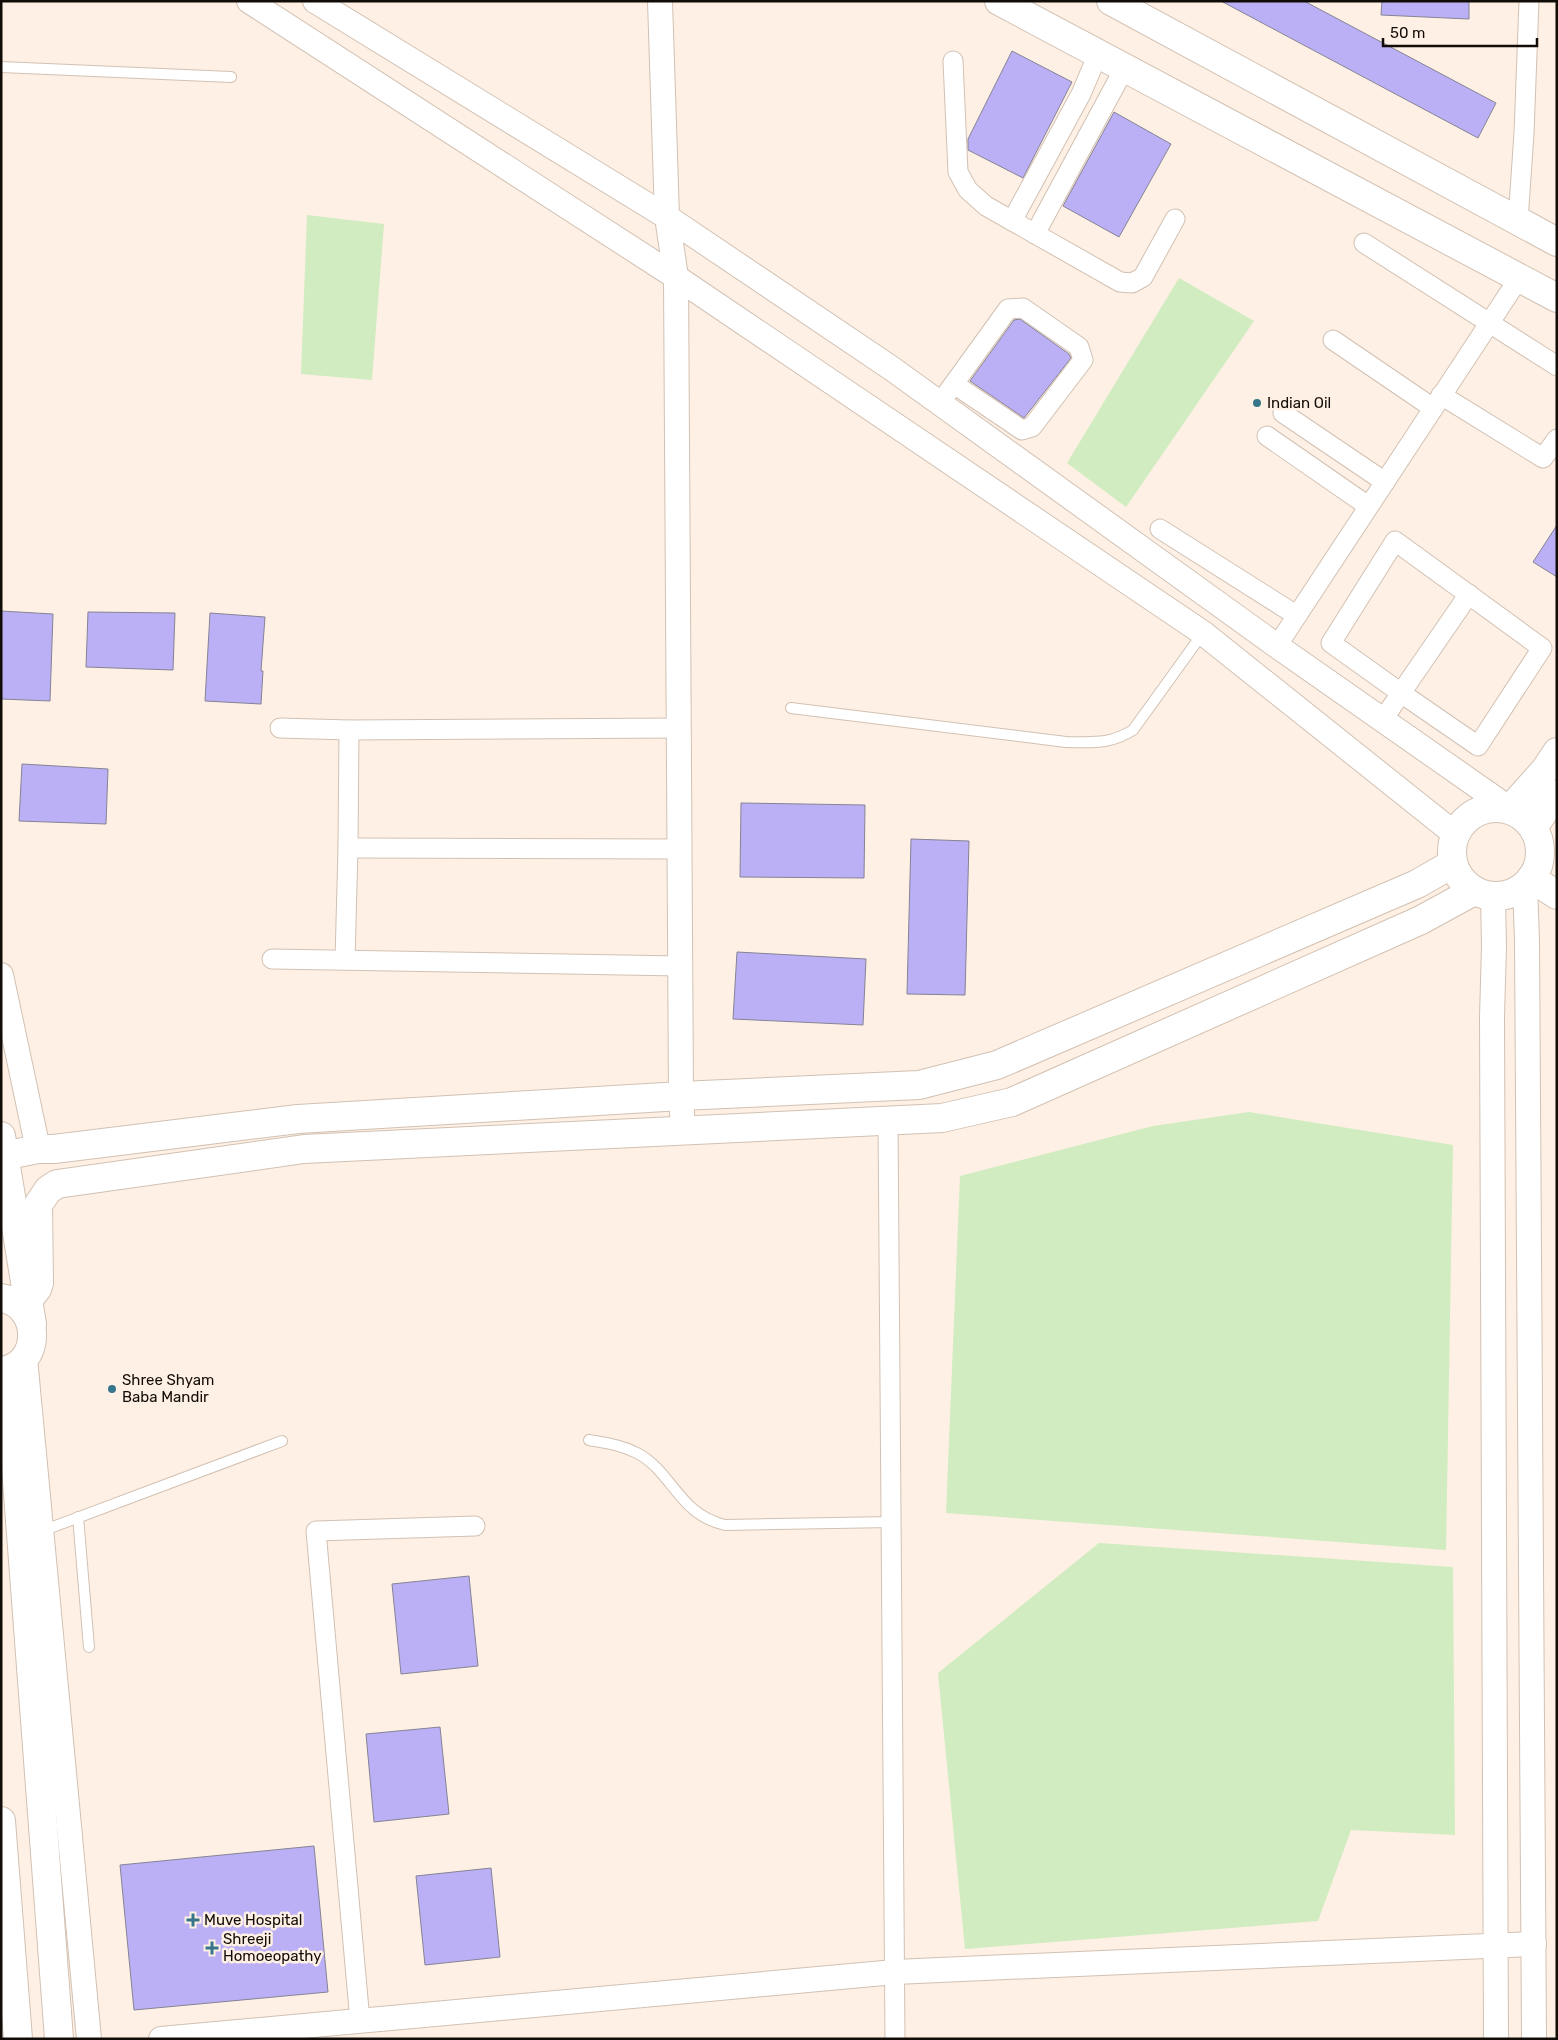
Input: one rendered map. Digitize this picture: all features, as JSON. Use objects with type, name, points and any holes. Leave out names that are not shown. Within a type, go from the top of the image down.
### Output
[{"type":"main road","points":[[999,1],[1557,298]]},
{"type":"main road","points":[[1111,1],[1143,10],[1557,242]]},
{"type":"main road","points":[[1510,810],[1545,770],[1557,752]]},
{"type":"main road","points":[[1543,841],[1523,817],[1510,810],[1492,807],[1475,812],[1463,821],[1455,834],[1451,848],[1452,864],[1459,878],[1484,894],[1505,896],[1517,891],[1528,881],[1539,861],[1557,794]]},
{"type":"main road","points":[[59,2039],[11,1401],[11,1367],[32,1341],[30,1312],[2,1150],[54,1149],[298,1120],[681,1096],[918,1085],[997,1065],[1417,884],[1452,864]]},
{"type":"main road","points":[[1528,881],[1557,895]]},
{"type":"main road","points":[[30,1312],[39,1283],[38,1205],[48,1190],[57,1184],[304,1149],[942,1118],[1012,1102],[1421,920],[1484,894]]},
{"type":"main road","points":[[1,1298],[14,1302],[30,1312]]},
{"type":"main road","points":[[1,1820],[18,2039]]},
{"type":"street","points":[[249,1],[676,277],[1203,633],[1455,834]]},
{"type":"street","points":[[315,1],[667,217],[940,404],[1277,646],[1510,810]]},
{"type":"street","points":[[660,1],[667,217],[676,277],[681,1096],[683,1130]]},
{"type":"street","points":[[1518,221],[1524,133],[1529,1]]},
{"type":"street","points":[[1012,221],[1078,100],[1098,54]]},
{"type":"street","points":[[953,61],[958,172],[968,190],[986,206],[1120,282],[1132,283],[1143,277],[1175,218]]},
{"type":"street","points":[[1035,234],[1124,69]]},
{"type":"street","points":[[1364,243],[1557,366]]},
{"type":"street","points":[[1277,646],[1519,278]]},
{"type":"street","points":[[940,404],[954,384],[1008,309],[1023,308],[1079,347],[1083,360],[1032,427],[1022,430],[954,384]]},
{"type":"street","points":[[1334,340],[1437,402],[1543,458],[1557,439]]},
{"type":"street","points":[[1283,413],[1385,482]]},
{"type":"street","points":[[1267,436],[1368,506]]},
{"type":"street","points":[[1160,529],[1296,615]]},
{"type":"street","points":[[1395,541],[1542,648],[1478,746],[1401,693],[1331,643],[1395,541]]},
{"type":"street","points":[[1382,720],[1469,594]]},
{"type":"street","points":[[280,728],[349,730],[679,728]]},
{"type":"street","points":[[345,960],[349,730]]},
{"type":"street","points":[[348,848],[679,849]]},
{"type":"street","points":[[1528,881],[1526,1017],[1534,2039]]},
{"type":"street","points":[[1484,894],[1494,946],[1492,1026],[1496,2039]]},
{"type":"street","points":[[272,959],[680,966]]},
{"type":"street","points":[[1,975],[38,1149]]},
{"type":"street","points":[[888,1120],[895,2039]]},
{"type":"street","points":[[11,1367],[42,1531],[89,2039]]},
{"type":"street","points":[[360,2021],[316,1531],[475,1526]]},
{"type":"street","points":[[161,2039],[895,1972],[1534,1944]]},
{"type":"lane","points":[[1,67],[231,77]]},
{"type":"lane","points":[[791,708],[1066,742],[1102,742],[1119,738],[1133,730],[1203,633]]},
{"type":"lane","points":[[589,1440],[617,1445],[639,1454],[654,1466],[695,1512],[712,1522],[725,1525],[892,1522]]},
{"type":"lane","points":[[42,1531],[282,1441]]},
{"type":"lane","points":[[78,1517],[89,1647]]},
{"type":"green space","points":[[307,215],[384,224],[372,380],[301,374]]},
{"type":"green space","points":[[1179,278],[1254,321],[1126,507],[1067,463]]},
{"type":"green space","points":[[1249,1112],[1453,1145],[1446,1550],[946,1513],[960,1176],[1153,1126]]},
{"type":"green space","points":[[1099,1543],[1453,1567],[1455,1835],[1351,1830],[1318,1921],[965,1949],[938,1673]]},
{"type":"building","points":[[1221,1],[1304,1],[1496,103],[1478,138]]},
{"type":"building","points":[[1382,1],[1469,1],[1469,19],[1381,15]]},
{"type":"building","points":[[1012,51],[1072,82],[1023,178],[968,150],[968,139]]},
{"type":"building","points":[[1114,112],[1171,144],[1119,237],[1063,206]]},
{"type":"building","points":[[1020,319],[1069,354],[1071,358],[1024,418],[970,381],[1014,320]]},
{"type":"building","points":[[1557,525],[1557,577],[1533,562]]},
{"type":"building","points":[[1,611],[53,614],[50,701],[1,699]]},
{"type":"building","points":[[88,612],[175,613],[173,670],[86,667]]},
{"type":"building","points":[[210,613],[265,617],[261,671],[263,671],[261,704],[205,701]]},
{"type":"building","points":[[22,764],[108,769],[106,824],[19,821]]},
{"type":"building","points":[[741,803],[865,805],[864,878],[740,877]]},
{"type":"building","points":[[911,839],[969,841],[965,995],[907,994]]},
{"type":"building","points":[[737,952],[866,959],[863,1025],[733,1019]]},
{"type":"building","points":[[469,1576],[478,1666],[401,1674],[392,1584]]},
{"type":"building","points":[[440,1727],[449,1814],[374,1822],[366,1734]]},
{"type":"building","points":[[314,1846],[328,1992],[134,2010],[120,1865]]},
{"type":"building","points":[[491,1868],[500,1957],[425,1965],[416,1876]]},
{"type":"place","name":"Indian Oil","points":[[1257,403]]},
{"type":"place","name":"Shree Shyam Baba Mandir","points":[[112,1389]]},
{"type":"place","name":"Muve Hospital","points":[[193,1920]]},
{"type":"place","name":"Shreeji Homoeopathy","points":[[212,1948]]}]
